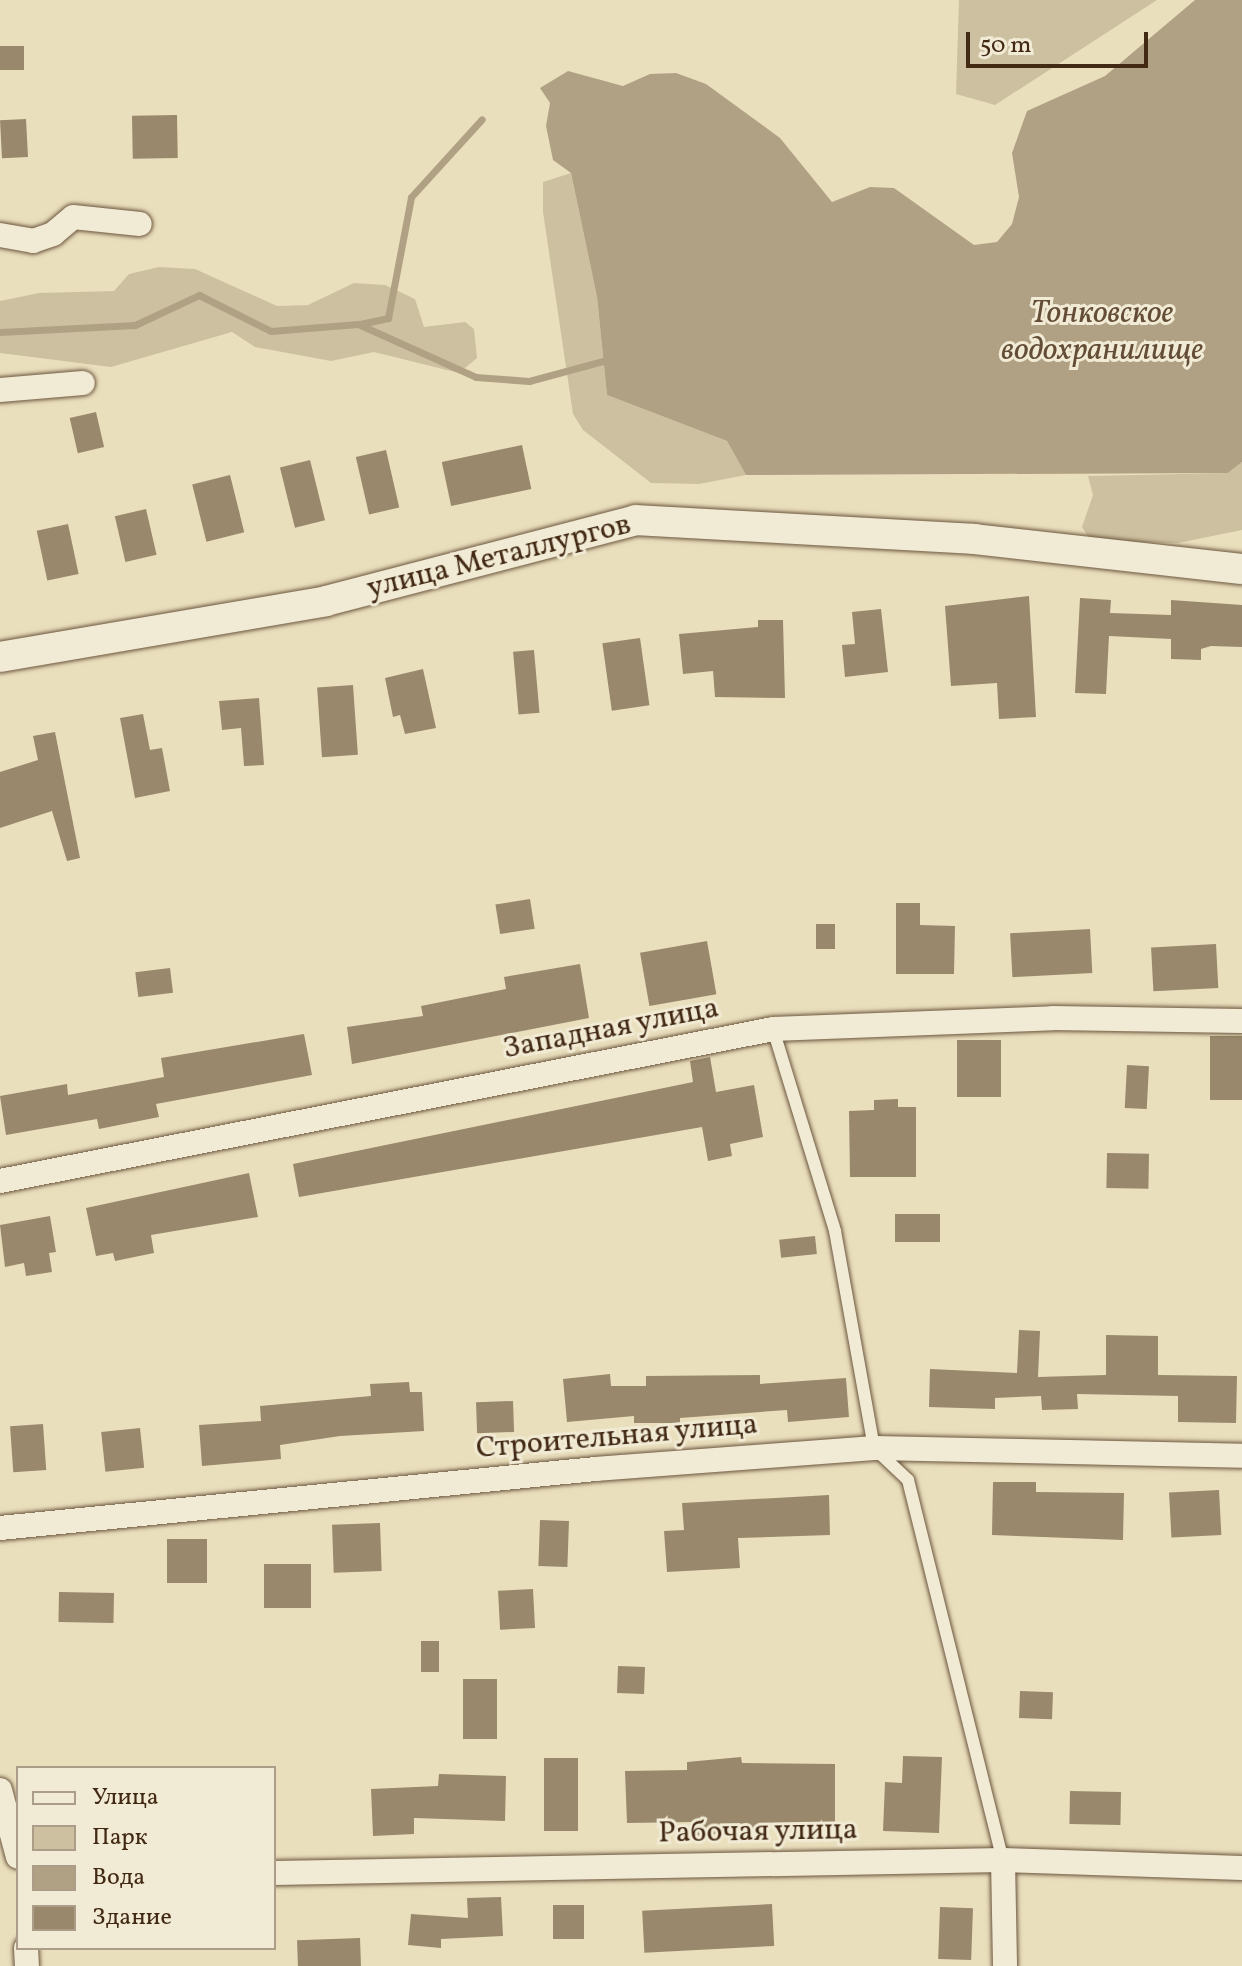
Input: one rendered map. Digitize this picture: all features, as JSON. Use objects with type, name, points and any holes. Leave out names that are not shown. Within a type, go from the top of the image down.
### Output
[{"type":"street","points":[[0,235],[33,241],[53,234],[73,217],[140,224]]},
{"type":"street","points":[[0,390],[83,383]]},
{"type":"street","name":"улица Металлургов","points":[[0,657],[326,601],[636,520],[974,539],[1242,569]]},
{"type":"street","name":"Западная улица","points":[[0,1181],[773,1029],[1053,1018],[1242,1021]]},
{"type":"street","name":"Строительная улица","points":[[0,1528],[580,1470],[874,1448],[1242,1456]]},
{"type":"street","points":[[0,1790],[16,1850]]},
{"type":"street","points":[[1003,1860],[1005,1966]]},
{"type":"street","name":"Рабочая улица","points":[[276,1873],[1003,1860],[1242,1868]]},
{"type":"lane","points":[[773,1029],[835,1231],[874,1448],[908,1480],[1003,1860]]},
{"type":"green space","points":[[959,0],[1157,0],[995,105],[956,94]]},
{"type":"green space","points":[[571,173],[597,297],[607,395],[727,441],[746,475],[699,484],[651,483],[583,430],[573,414],[543,212],[543,182]]},
{"type":"green space","points":[[159,267],[195,269],[277,306],[308,305],[354,283],[385,285],[415,299],[424,327],[465,322],[474,329],[477,358],[459,373],[374,352],[331,361],[255,347],[232,332],[111,367],[0,353],[0,301],[39,293],[114,291],[129,274]]},
{"type":"green space","points":[[1242,462],[1242,530],[1178,543],[1091,541],[1082,527],[1093,495],[1088,476],[1228,473]]},
{"type":"water","name":"Тонковское водохранилище","points":[[1195,0],[1242,0],[1242,462],[1228,473],[746,475],[727,441],[607,395],[597,297],[571,173],[553,160],[546,126],[550,103],[540,88],[568,71],[623,86],[650,74],[676,73],[706,84],[780,138],[832,202],[870,187],[894,188],[974,245],[997,242],[1012,224],[1019,197],[1012,153],[1027,111],[1105,76]]},
{"type":"building","points":[[0,46],[24,46],[24,70],[0,70]]},
{"type":"building","points":[[177,115],[178,158],[133,159],[132,116]]},
{"type":"building","points":[[26,119],[28,157],[2,158],[0,120]]},
{"type":"building","points":[[96,412],[104,447],[78,453],[70,418]]},
{"type":"building","points":[[522,445],[531,489],[451,506],[442,462]]},
{"type":"building","points":[[386,450],[399,507],[369,514],[356,457]]},
{"type":"building","points":[[310,460],[325,520],[295,528],[280,467]]},
{"type":"building","points":[[230,475],[244,532],[206,542],[192,484]]},
{"type":"building","points":[[146,509],[157,555],[125,562],[115,516]]},
{"type":"building","points":[[68,524],[79,574],[47,581],[37,531]]},
{"type":"building","points":[[1029,596],[1036,717],[999,719],[997,683],[951,686],[945,606]]},
{"type":"building","points":[[1080,598],[1111,600],[1110,613],[1171,615],[1171,600],[1242,605],[1242,647],[1211,646],[1201,649],[1201,660],[1171,659],[1171,639],[1109,636],[1106,694],[1075,693]]},
{"type":"building","points":[[881,609],[888,672],[845,677],[842,645],[855,644],[852,612]]},
{"type":"building","points":[[758,620],[783,620],[785,698],[715,697],[713,671],[683,674],[679,634],[758,627]]},
{"type":"building","points":[[640,638],[649,705],[612,711],[602,643]]},
{"type":"building","points":[[534,650],[539,713],[519,715],[513,652]]},
{"type":"building","points":[[423,669],[436,728],[405,734],[400,715],[393,717],[385,678]]},
{"type":"building","points":[[353,685],[358,755],[322,757],[317,688]]},
{"type":"building","points":[[259,698],[264,765],[244,766],[241,728],[222,730],[219,701]]},
{"type":"building","points":[[143,714],[150,750],[162,748],[170,791],[135,798],[120,718]]},
{"type":"building","points":[[55,732],[80,858],[67,861],[52,811],[0,828],[0,772],[38,760],[33,736]]},
{"type":"building","points":[[530,899],[535,929],[500,934],[495,904]]},
{"type":"building","points":[[896,903],[920,903],[920,925],[955,926],[954,974],[896,974]]},
{"type":"building","points":[[816,924],[835,924],[835,949],[816,949]]},
{"type":"building","points":[[1090,929],[1092,973],[1012,977],[1010,933]]},
{"type":"building","points":[[707,941],[716,994],[649,1006],[640,953]]},
{"type":"building","points":[[1216,944],[1218,988],[1153,991],[1151,947]]},
{"type":"building","points":[[580,964],[589,1018],[352,1064],[347,1027],[423,1016],[421,1006],[506,989],[504,977]]},
{"type":"building","points":[[170,968],[173,993],[138,997],[135,972]]},
{"type":"building","points":[[304,1034],[312,1075],[156,1104],[159,1117],[99,1129],[97,1119],[6,1135],[0,1096],[67,1084],[68,1095],[164,1077],[161,1058]]},
{"type":"building","points":[[1210,1036],[1242,1036],[1242,1100],[1210,1100]]},
{"type":"building","points":[[957,1040],[1001,1040],[1001,1097],[957,1097]]},
{"type":"building","points":[[710,1057],[716,1092],[754,1085],[763,1137],[730,1144],[732,1156],[708,1161],[702,1127],[299,1197],[293,1164],[693,1082],[690,1061]]},
{"type":"building","points":[[1127,1065],[1149,1066],[1147,1109],[1125,1108]]},
{"type":"building","points":[[898,1099],[898,1107],[916,1107],[916,1177],[850,1177],[849,1111],[874,1110],[874,1100]]},
{"type":"building","points":[[1107,1153],[1149,1154],[1148,1189],[1106,1188]]},
{"type":"building","points":[[249,1173],[258,1217],[151,1235],[154,1253],[115,1261],[113,1253],[96,1256],[86,1208]]},
{"type":"building","points":[[895,1214],[940,1214],[940,1242],[895,1242]]},
{"type":"building","points":[[50,1216],[56,1252],[49,1253],[52,1272],[26,1276],[24,1263],[5,1267],[0,1225]]},
{"type":"building","points":[[815,1236],[817,1254],[781,1258],[779,1240]]},
{"type":"building","points":[[1019,1330],[1040,1331],[1038,1377],[1106,1375],[1106,1335],[1158,1336],[1158,1375],[1237,1376],[1236,1423],[1178,1422],[1178,1396],[1077,1394],[1078,1409],[1042,1410],[1041,1396],[995,1398],[995,1409],[929,1407],[930,1369],[1017,1373]]},
{"type":"building","points":[[610,1374],[611,1386],[646,1386],[646,1376],[760,1375],[760,1384],[846,1378],[849,1417],[788,1422],[787,1410],[680,1418],[680,1423],[634,1423],[634,1416],[567,1422],[563,1379]]},
{"type":"building","points":[[409,1382],[410,1392],[422,1392],[424,1431],[340,1436],[280,1445],[281,1459],[202,1466],[199,1425],[261,1421],[260,1406],[371,1396],[370,1384]]},
{"type":"building","points":[[513,1401],[514,1432],[477,1433],[476,1402]]},
{"type":"building","points":[[43,1424],[46,1470],[13,1472],[10,1426]]},
{"type":"building","points":[[140,1428],[144,1468],[105,1472],[101,1432]]},
{"type":"building","points":[[993,1482],[1036,1482],[1036,1492],[1124,1493],[1123,1540],[992,1535]]},
{"type":"building","points":[[1219,1490],[1221,1535],[1171,1538],[1169,1493]]},
{"type":"building","points":[[829,1495],[830,1535],[738,1538],[740,1568],[667,1572],[664,1531],[684,1530],[682,1503]]},
{"type":"building","points":[[540,1520],[569,1521],[567,1567],[538,1566]]},
{"type":"building","points":[[380,1523],[382,1571],[334,1573],[332,1525]]},
{"type":"building","points":[[167,1539],[207,1539],[207,1583],[167,1583]]},
{"type":"building","points":[[264,1564],[311,1564],[311,1608],[264,1608]]},
{"type":"building","points":[[533,1589],[535,1628],[500,1630],[498,1591]]},
{"type":"building","points":[[59,1592],[114,1593],[113,1623],[58,1622]]},
{"type":"building","points":[[421,1641],[439,1641],[439,1672],[421,1672]]},
{"type":"building","points":[[618,1666],[645,1667],[644,1694],[617,1693]]},
{"type":"building","points":[[463,1679],[497,1679],[497,1739],[463,1739]]},
{"type":"building","points":[[1020,1691],[1053,1692],[1052,1719],[1019,1718]]},
{"type":"building","points":[[903,1756],[942,1757],[939,1833],[883,1831],[885,1782],[902,1783]]},
{"type":"building","points":[[741,1757],[742,1763],[835,1764],[835,1823],[758,1823],[758,1830],[693,1836],[692,1822],[627,1823],[625,1771],[687,1770],[687,1762]]},
{"type":"building","points":[[544,1758],[578,1758],[578,1831],[544,1831]]},
{"type":"building","points":[[439,1774],[506,1776],[505,1821],[414,1818],[414,1834],[373,1836],[371,1789],[438,1786]]},
{"type":"building","points":[[1070,1791],[1121,1792],[1120,1825],[1069,1824]]},
{"type":"building","points":[[501,1897],[503,1936],[441,1939],[441,1948],[408,1945],[411,1914],[468,1918],[467,1898]]},
{"type":"building","points":[[772,1904],[774,1946],[644,1953],[642,1911]]},
{"type":"building","points":[[553,1905],[584,1905],[584,1939],[553,1939]]},
{"type":"building","points":[[940,1907],[973,1908],[971,1960],[938,1959]]},
{"type":"building","points":[[360,1938],[361,1966],[298,1966],[297,1940]]},
{"type":"waterway","points":[[360,324],[388,318],[411,197],[482,119]]},
{"type":"waterway","points":[[0,332],[135,325],[199,295],[271,331],[358,324],[476,377],[529,381],[603,361]]}]
